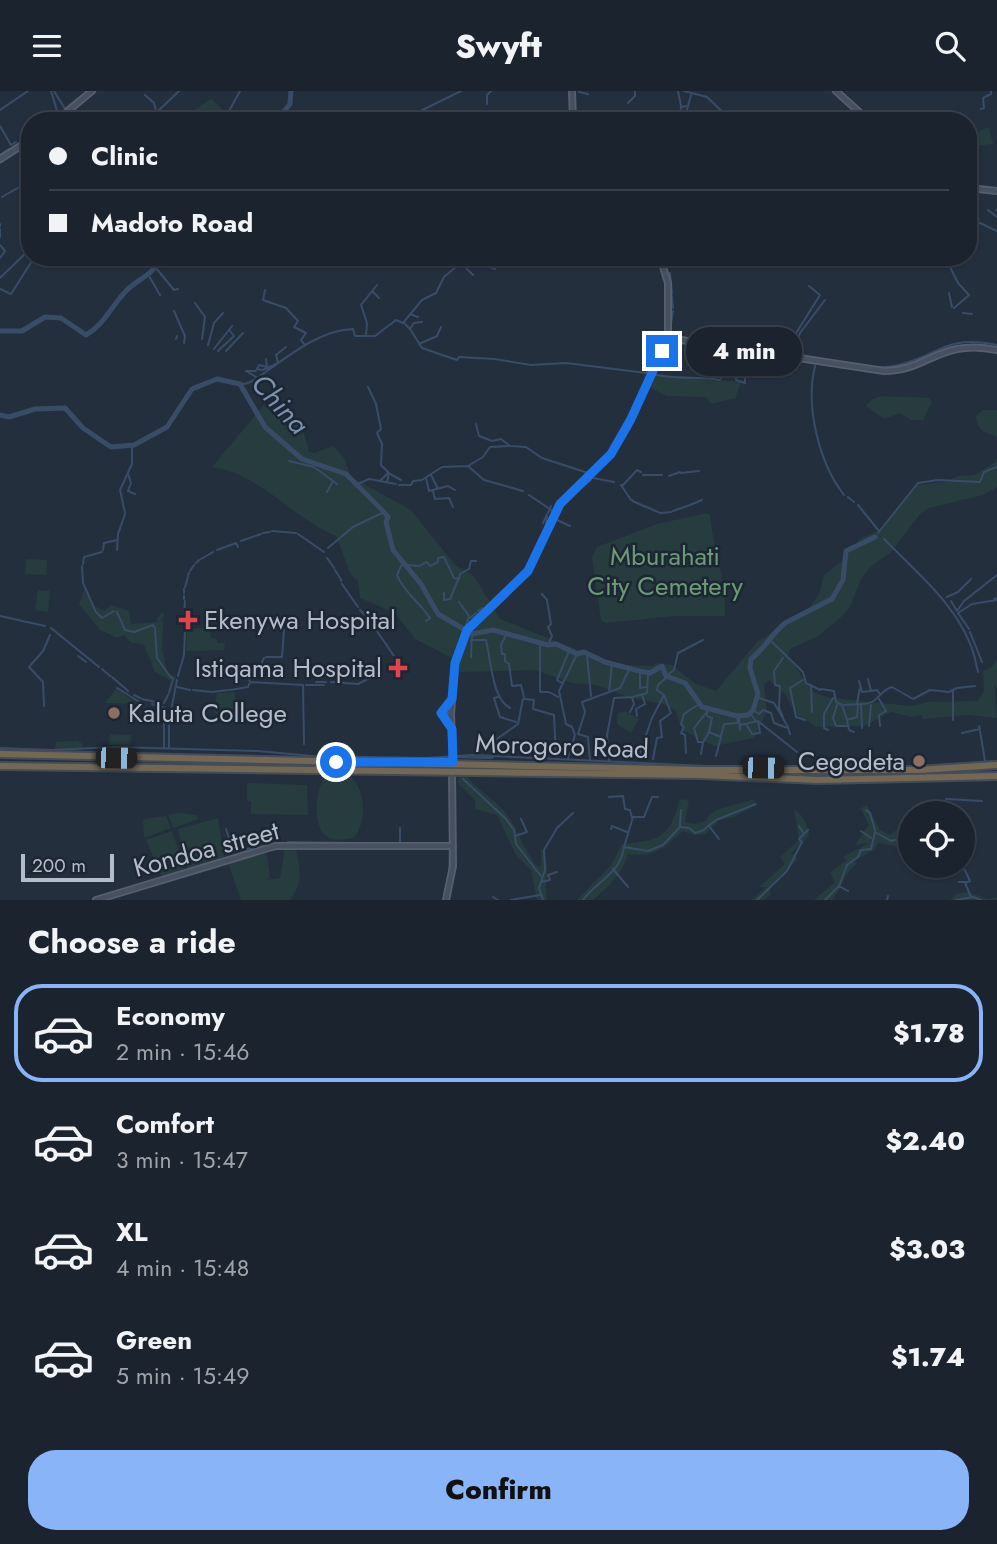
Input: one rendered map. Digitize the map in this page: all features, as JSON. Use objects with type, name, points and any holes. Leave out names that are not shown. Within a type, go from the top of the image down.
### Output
[{"type":"highway","name":"Morogoro Road","points":[[0,754],[164,760],[213,757],[453,762],[702,770],[917,770],[997,765]]},
{"type":"highway","name":"Morogoro Road","points":[[0,766],[155,766],[241,771],[366,769],[452,774],[701,775],[803,780],[997,776]]},
{"type":"street","points":[[67,112],[92,91]]},
{"type":"street","points":[[572,91],[573,112]]},
{"type":"street","points":[[836,91],[859,112]]},
{"type":"street","points":[[0,159],[21,146]]},
{"type":"street","points":[[977,189],[997,191]]},
{"type":"street","points":[[453,762],[452,699],[455,663],[463,638],[475,619],[528,571],[554,514],[565,498],[599,469],[631,419],[668,338],[668,283],[663,266]]},
{"type":"street","points":[[668,338],[884,371],[910,365],[955,347],[997,350]]},
{"type":"street","points":[[451,726],[441,714],[452,699]]},
{"type":"street","points":[[445,709],[451,713]]},
{"type":"street","points":[[445,718],[451,713]]},
{"type":"street","points":[[446,900],[452,877],[452,774]]},
{"type":"street","name":"Kondoa street","points":[[96,900],[275,846],[453,846]]},
{"type":"green space","points":[[211,99],[226,112],[191,112]]},
{"type":"green space","points":[[989,127],[993,144],[977,146],[977,132]]},
{"type":"green space","points":[[655,375],[741,382],[735,398],[711,404],[706,397],[667,396],[649,387]]},
{"type":"green space","points":[[881,396],[929,398],[932,402],[923,420],[911,420],[900,413],[884,419],[866,406],[871,400]]},
{"type":"green space","points":[[264,405],[275,416],[294,415],[303,430],[309,452],[315,453],[333,446],[344,458],[351,477],[411,510],[455,565],[474,576],[500,619],[616,665],[672,665],[694,683],[716,691],[758,641],[808,610],[819,594],[824,575],[843,560],[860,539],[882,529],[916,485],[974,475],[997,461],[997,487],[983,495],[929,508],[920,514],[891,552],[870,567],[861,579],[850,607],[841,617],[818,636],[790,649],[788,655],[815,693],[831,698],[911,706],[928,702],[978,701],[984,691],[983,671],[992,667],[997,660],[997,689],[994,684],[997,718],[968,715],[923,719],[921,715],[912,717],[891,712],[864,726],[817,727],[796,714],[785,694],[769,680],[764,685],[767,711],[754,738],[714,746],[682,730],[676,711],[664,704],[631,698],[596,685],[572,683],[535,670],[460,672],[456,660],[415,639],[395,613],[360,598],[358,581],[351,575],[336,536],[305,519],[246,478],[212,467]]},
{"type":"green space","points":[[983,410],[997,410],[997,437],[978,425],[976,416]]},
{"type":"green space","name":"Mburahati City Cemetery","points":[[707,513],[710,515],[722,578],[725,616],[675,616],[606,623],[601,620],[592,557],[597,547],[657,524]]},
{"type":"green space","points":[[26,559],[47,560],[46,575],[25,574]]},
{"type":"green space","points":[[38,590],[50,591],[48,612],[35,610]]},
{"type":"green space","points":[[84,590],[93,605],[104,611],[111,605],[129,611],[131,624],[158,622],[156,619],[162,612],[165,615],[160,621],[163,621],[162,649],[167,672],[177,678],[173,682],[155,672],[144,645],[130,642],[124,635],[117,638],[100,630],[79,604]]},
{"type":"green space","points":[[209,629],[211,638],[217,639],[217,643],[225,643],[224,650],[186,651],[187,630]]},
{"type":"green space","points":[[116,689],[138,704],[105,703]]},
{"type":"green space","points":[[235,692],[235,714],[217,715],[214,711],[217,693]]},
{"type":"green space","points":[[625,711],[639,719],[631,733],[617,724],[618,713]]},
{"type":"green space","points":[[110,734],[131,735],[130,746],[109,745]]},
{"type":"green space","points":[[77,741],[83,744],[81,753],[54,754],[56,742]]},
{"type":"green space","points":[[458,775],[466,775],[505,812],[538,867],[541,866],[541,847],[547,868],[547,900],[537,900],[531,870],[516,855],[497,815],[475,809],[475,800],[458,783]]},
{"type":"green space","points":[[326,776],[351,777],[360,790],[363,815],[354,838],[333,839],[322,831],[317,816],[317,798]]},
{"type":"green space","points":[[247,783],[307,785],[308,815],[251,814],[251,801],[247,801]]},
{"type":"green space","points":[[682,799],[689,801],[685,822],[694,824],[706,821],[714,812],[753,799],[756,805],[734,817],[719,820],[706,834],[695,835],[683,831],[652,853],[628,854],[619,873],[599,895],[593,900],[577,900],[612,864],[622,844],[653,839],[666,831]]},
{"type":"green space","points":[[867,805],[880,830],[890,835],[898,829],[898,844],[878,843],[874,850],[854,861],[857,864],[849,871],[832,899],[837,900],[814,900],[835,882],[830,872],[847,860],[843,857],[869,843],[855,845],[869,825],[861,809],[853,812]]},
{"type":"green space","points":[[794,809],[804,821],[809,836],[791,853],[798,859],[770,886],[770,895],[764,900],[751,900],[767,887],[759,887],[785,864],[780,857],[799,840]]},
{"type":"green space","points":[[168,815],[196,815],[199,819],[173,828]]},
{"type":"green space","points":[[166,816],[171,828],[144,838],[143,819]]},
{"type":"green space","points":[[218,818],[224,857],[187,869],[178,829]]},
{"type":"green space","points":[[172,831],[185,869],[162,877],[146,840]]},
{"type":"green space","points":[[285,847],[296,851],[300,871],[297,888],[290,900],[241,900],[228,863],[267,853],[270,879],[260,881],[280,878]]},
{"type":"green space","points":[[967,892],[989,899],[997,897],[997,900],[950,900],[957,894]]},
{"type":"waterway","points":[[0,110],[28,91]]},
{"type":"waterway","points":[[51,91],[57,112]]},
{"type":"waterway","points":[[54,91],[65,109],[78,98]]},
{"type":"waterway","points":[[157,112],[179,91]]},
{"type":"waterway","points":[[229,112],[240,91]]},
{"type":"waterway","points":[[283,112],[290,104],[291,91]]},
{"type":"waterway","points":[[418,112],[461,91]]},
{"type":"waterway","points":[[487,104],[487,95],[491,91]]},
{"type":"waterway","points":[[628,103],[635,96],[635,91]]},
{"type":"waterway","points":[[678,91],[681,106]]},
{"type":"waterway","points":[[684,91],[707,97],[723,112]]},
{"type":"waterway","points":[[981,109],[984,108],[983,98],[991,94],[991,91]]},
{"type":"waterway","points":[[80,97],[86,92]]},
{"type":"waterway","points":[[575,92],[575,109]]},
{"type":"waterway","points":[[579,92],[588,94]]},
{"type":"waterway","points":[[145,95],[154,103],[156,111]]},
{"type":"waterway","points":[[686,112],[691,95]]},
{"type":"waterway","points":[[681,112],[681,107],[686,106]]},
{"type":"waterway","points":[[0,126],[11,145],[16,142]]},
{"type":"waterway","points":[[12,148],[21,142]]},
{"type":"waterway","points":[[0,155],[9,149]]},
{"type":"waterway","points":[[0,163],[21,149]]},
{"type":"waterway","points":[[2,197],[21,186]]},
{"type":"waterway","points":[[988,210],[997,217]]},
{"type":"waterway","points":[[977,224],[997,231]]},
{"type":"waterway","points":[[0,229],[0,237]]},
{"type":"waterway","points":[[0,245],[5,251],[0,258]]},
{"type":"waterway","points":[[0,278],[21,258]]},
{"type":"waterway","points":[[0,289],[11,294],[29,266]]},
{"type":"waterway","points":[[0,331],[22,331],[45,317],[61,318],[86,335],[98,326],[127,290],[156,266]]},
{"type":"waterway","points":[[240,384],[251,382],[297,350],[330,333],[353,329],[355,336],[375,336],[396,320],[403,323],[422,300],[436,293],[444,277],[457,266]]},
{"type":"waterway","points":[[464,266],[473,275]]},
{"type":"waterway","points":[[488,266],[495,269]]},
{"type":"waterway","points":[[950,266],[958,283],[969,295],[954,308]]},
{"type":"waterway","points":[[156,268],[174,290],[178,289]]},
{"type":"waterway","points":[[670,273],[672,293]]},
{"type":"waterway","points":[[149,276],[160,295]]},
{"type":"waterway","points":[[366,335],[367,323],[361,305],[377,285]]},
{"type":"waterway","points":[[789,353],[791,341],[820,295],[809,286]]},
{"type":"waterway","points":[[265,290],[263,300],[286,308],[298,321],[294,327],[306,333],[301,340],[304,344]]},
{"type":"waterway","points":[[373,292],[379,298]]},
{"type":"waterway","points":[[949,293],[952,307]]},
{"type":"waterway","points":[[672,296],[673,308]]},
{"type":"waterway","points":[[793,354],[800,333],[825,300]]},
{"type":"waterway","points":[[195,303],[205,317],[202,339]]},
{"type":"waterway","points":[[174,311],[185,336],[184,343]]},
{"type":"waterway","points":[[671,324],[673,311]]},
{"type":"waterway","points":[[208,345],[214,323],[223,313]]},
{"type":"waterway","points":[[963,313],[972,314]]},
{"type":"waterway","points":[[410,314],[418,317]]},
{"type":"waterway","points":[[404,323],[410,329],[414,323],[422,322]]},
{"type":"waterway","points":[[214,349],[232,326]]},
{"type":"waterway","points":[[419,344],[437,336],[441,327]]},
{"type":"waterway","points":[[410,329],[422,348],[457,360],[459,357],[531,365],[566,363],[646,373],[656,351]]},
{"type":"waterway","points":[[218,351],[234,336],[230,331]]},
{"type":"waterway","points":[[226,351],[243,333]]},
{"type":"waterway","points":[[669,335],[719,343]]},
{"type":"waterway","points":[[660,347],[662,342]]},
{"type":"waterway","points":[[799,355],[847,364],[884,367],[909,362],[952,344],[978,342],[997,345]]},
{"type":"waterway","points":[[723,343],[796,354]]},
{"type":"waterway","points":[[257,369],[263,370],[278,363],[276,355],[286,347]]},
{"type":"waterway","points":[[744,368],[754,362],[759,353]]},
{"type":"waterway","points":[[767,368],[770,356]]},
{"type":"waterway","points":[[257,369],[259,365],[267,367],[266,359]]},
{"type":"waterway","points":[[721,378],[721,372],[728,374],[735,368],[750,370],[750,364]]},
{"type":"waterway","points":[[815,366],[812,399],[816,433],[828,467],[844,495]]},
{"type":"waterway","points":[[256,371],[246,371],[256,377]]},
{"type":"waterway","points":[[735,372],[736,380],[745,383],[745,372]]},
{"type":"waterway","points":[[653,374],[720,380]]},
{"type":"waterway","name":"China","points":[[0,415],[9,417],[35,409],[65,408],[83,428],[111,447],[134,445],[167,427],[192,389],[217,379],[240,384],[265,427],[302,459],[346,474],[384,512],[388,517],[386,522],[393,550],[421,584],[438,614],[472,634],[493,630],[548,645],[556,644],[577,654],[584,652],[605,662],[639,671]]},
{"type":"waterway","points":[[368,387],[376,404],[381,429],[377,433],[382,444],[381,465],[389,473],[387,482]]},
{"type":"waterway","points":[[476,424],[479,436],[492,441],[501,439],[510,446],[526,447],[542,458],[588,473]]},
{"type":"waterway","points":[[125,513],[120,490],[132,464],[132,445]]},
{"type":"waterway","points":[[399,485],[411,485],[413,481],[422,480],[442,467],[468,466],[483,457],[490,447],[508,446]]},
{"type":"waterway","points":[[289,461],[314,467],[337,484]]},
{"type":"waterway","points":[[469,467],[484,480],[523,491]]},
{"type":"waterway","name":"China","points":[[878,533],[918,483],[938,480],[980,482],[984,472],[997,467]]},
{"type":"waterway","points":[[622,486],[637,470],[641,472]]},
{"type":"waterway","points":[[681,473],[699,471]]},
{"type":"waterway","points":[[669,476],[680,472]]},
{"type":"waterway","points":[[380,481],[388,473]]},
{"type":"waterway","points":[[128,474],[131,483],[128,491],[135,494]]},
{"type":"waterway","points":[[390,474],[401,480]]},
{"type":"waterway","points":[[431,475],[437,487]]},
{"type":"waterway","points":[[643,475],[662,475]]},
{"type":"waterway","points":[[426,478],[429,491],[448,486],[455,490]]},
{"type":"waterway","points":[[593,478],[614,482]]},
{"type":"waterway","points":[[358,484],[369,479],[396,484]]},
{"type":"waterway","points":[[581,488],[591,480]]},
{"type":"waterway","points":[[327,492],[333,481]]},
{"type":"waterway","points":[[621,485],[631,500]]},
{"type":"waterway","points":[[433,491],[435,499],[449,498],[453,507]]},
{"type":"waterway","points":[[529,495],[554,512]]},
{"type":"waterway","points":[[848,497],[854,502]]},
{"type":"waterway","points":[[690,505],[702,500]]},
{"type":"waterway","points":[[635,502],[646,507]]},
{"type":"waterway","points":[[673,511],[690,505]]},
{"type":"waterway","points":[[858,505],[879,531]]},
{"type":"waterway","points":[[543,523],[551,506]]},
{"type":"waterway","points":[[647,507],[660,513]]},
{"type":"waterway","points":[[328,548],[353,527],[384,512]]},
{"type":"waterway","points":[[661,513],[671,512]]},
{"type":"waterway","points":[[117,550],[118,534],[125,514]]},
{"type":"waterway","points":[[546,525],[547,517]]},
{"type":"waterway","points":[[555,519],[570,526]]},
{"type":"waterway","points":[[272,531],[296,533]]},
{"type":"waterway","points":[[263,533],[270,532]]},
{"type":"waterway","points":[[241,541],[261,534]]},
{"type":"waterway","points":[[298,534],[324,552]]},
{"type":"waterway","name":"China","points":[[785,623],[832,599],[843,580],[846,551],[875,537]]},
{"type":"waterway","points":[[884,539],[949,608],[969,640],[975,658]]},
{"type":"waterway","points":[[103,550],[104,543],[117,540]]},
{"type":"waterway","points":[[217,550],[236,543],[238,547]]},
{"type":"waterway","points":[[83,564],[84,557],[102,552]]},
{"type":"waterway","points":[[201,559],[213,552]]},
{"type":"waterway","points":[[406,565],[419,566],[427,562],[430,566],[438,562],[438,558],[444,557],[454,578],[459,579],[460,574],[469,569],[471,561],[476,561]]},
{"type":"waterway","points":[[327,558],[334,568]]},
{"type":"waterway","points":[[196,563],[199,560]]},
{"type":"waterway","points":[[403,562],[397,575],[430,618],[426,621]]},
{"type":"waterway","points":[[190,571],[194,565]]},
{"type":"waterway","points":[[82,566],[83,583],[95,610]]},
{"type":"waterway","points":[[335,570],[340,578]]},
{"type":"waterway","points":[[951,601],[957,611],[964,601],[997,575]]},
{"type":"waterway","points":[[185,587],[188,577]]},
{"type":"waterway","points":[[947,597],[958,592],[971,579]]},
{"type":"waterway","points":[[444,593],[444,600],[450,599],[458,580]]},
{"type":"waterway","points":[[342,584],[358,607]]},
{"type":"waterway","points":[[542,594],[547,600],[551,624],[548,627],[552,636],[548,645]]},
{"type":"waterway","points":[[969,629],[958,613],[972,604],[997,600]]},
{"type":"waterway","points":[[184,614],[185,601]]},
{"type":"waterway","points":[[459,602],[469,616],[466,625]]},
{"type":"waterway","points":[[478,611],[482,608]]},
{"type":"waterway","points":[[360,610],[369,619]]},
{"type":"waterway","points":[[95,611],[102,618],[114,611]]},
{"type":"waterway","points":[[117,612],[125,630],[134,632],[153,625],[157,658],[169,675]]},
{"type":"waterway","points":[[470,618],[476,613]]},
{"type":"waterway","points":[[0,616],[45,626]]},
{"type":"waterway","points":[[372,624],[394,656]]},
{"type":"waterway","name":"China","points":[[639,671],[650,673],[662,666],[666,676],[685,683],[702,707],[737,716],[748,715],[753,710],[758,694],[750,668],[751,659],[784,624]]},
{"type":"waterway","points":[[51,628],[99,667]]},
{"type":"waterway","points":[[461,655],[472,628]]},
{"type":"waterway","points":[[266,657],[282,657],[284,630]]},
{"type":"waterway","points":[[178,676],[184,655],[185,631]]},
{"type":"waterway","points":[[970,632],[982,662]]},
{"type":"waterway","points":[[471,657],[472,634]]},
{"type":"waterway","points":[[44,706],[43,682],[29,667],[43,651],[50,635]]},
{"type":"waterway","points":[[506,635],[501,645],[502,654],[505,654],[505,661],[509,664],[512,686],[521,685],[524,697]]},
{"type":"waterway","points":[[471,640],[486,640],[496,688],[499,696],[510,708]]},
{"type":"waterway","points":[[666,676],[674,670],[678,653],[703,640]]},
{"type":"waterway","points":[[770,640],[803,672],[806,683],[820,690]]},
{"type":"waterway","points":[[454,661],[460,641]]},
{"type":"waterway","points":[[540,643],[540,692],[549,692],[558,697]]},
{"type":"waterway","points":[[562,683],[557,680],[569,651]]},
{"type":"waterway","points":[[568,758],[575,735],[572,727],[566,724],[559,691],[577,654]]},
{"type":"waterway","points":[[587,655],[591,696]]},
{"type":"waterway","points":[[78,656],[86,662]]},
{"type":"waterway","points":[[262,662],[264,658]]},
{"type":"waterway","points":[[783,658],[774,671],[775,685],[780,686],[779,708],[783,717]]},
{"type":"waterway","points":[[975,659],[978,672]]},
{"type":"waterway","points":[[609,692],[612,663]]},
{"type":"waterway","points":[[249,669],[262,664]]},
{"type":"waterway","points":[[590,761],[588,737],[578,734],[585,712],[582,702],[620,688],[630,668]]},
{"type":"waterway","points":[[102,669],[110,676]]},
{"type":"waterway","points":[[640,671],[640,688],[646,687]]},
{"type":"waterway","points":[[230,690],[248,687],[250,682],[246,672]]},
{"type":"waterway","points":[[451,692],[452,673]]},
{"type":"waterway","points":[[630,712],[634,704],[632,697],[647,693],[648,673]]},
{"type":"waterway","points":[[169,693],[173,679],[170,676]]},
{"type":"waterway","points":[[112,677],[126,689]]},
{"type":"waterway","points":[[639,755],[652,718],[664,695],[657,690],[658,685],[667,677]]},
{"type":"waterway","points":[[331,682],[358,684],[370,678]]},
{"type":"waterway","points":[[868,679],[871,691],[877,690],[880,694]]},
{"type":"waterway","points":[[169,748],[169,721],[177,680]]},
{"type":"waterway","points":[[803,680],[790,688],[796,717],[805,720]]},
{"type":"waterway","points":[[859,681],[862,692],[870,691]]},
{"type":"waterway","points":[[250,682],[303,685],[304,744]]},
{"type":"waterway","points":[[316,682],[326,682]]},
{"type":"waterway","points":[[306,685],[324,685]]},
{"type":"waterway","points":[[811,686],[812,712]]},
{"type":"waterway","points":[[863,704],[872,702],[892,687],[913,699],[930,690],[949,692],[975,686]]},
{"type":"waterway","points":[[177,687],[190,690]]},
{"type":"waterway","points":[[117,688],[141,703]]},
{"type":"waterway","points":[[857,703],[860,688]]},
{"type":"waterway","points":[[821,689],[834,691],[836,702],[842,705],[861,704]]},
{"type":"waterway","points":[[193,690],[228,690]]},
{"type":"waterway","points":[[953,690],[953,720]]},
{"type":"waterway","points":[[637,716],[636,709],[645,704],[642,694]]},
{"type":"waterway","points":[[134,695],[140,698]]},
{"type":"waterway","points":[[164,703],[168,695]]},
{"type":"waterway","points":[[653,759],[657,738],[662,737],[660,721],[671,713],[664,695]]},
{"type":"waterway","points":[[498,697],[494,698],[500,717],[516,722]]},
{"type":"waterway","points":[[609,762],[607,735],[614,698],[632,697]]},
{"type":"waterway","points":[[756,697],[774,703],[788,727]]},
{"type":"waterway","points":[[828,730],[824,728],[824,714],[833,698]]},
{"type":"waterway","points":[[142,699],[156,702]]},
{"type":"waterway","points":[[457,757],[492,758],[494,741],[518,724],[523,699]]},
{"type":"waterway","points":[[525,699],[534,700],[533,709],[554,715],[556,757]]},
{"type":"waterway","points":[[879,699],[886,711],[879,715],[880,726]]},
{"type":"waterway","points":[[152,704],[165,708],[164,719]]},
{"type":"waterway","points":[[686,753],[685,735],[681,733],[684,727],[681,724],[684,714],[699,704]]},
{"type":"waterway","points":[[861,704],[862,728]]},
{"type":"waterway","points":[[837,705],[833,718],[836,726],[847,726]]},
{"type":"waterway","points":[[842,705],[847,720]]},
{"type":"waterway","points":[[854,732],[849,730],[847,720],[857,717],[858,705]]},
{"type":"waterway","points":[[869,726],[871,705]]},
{"type":"waterway","points":[[707,709],[707,716],[712,718],[709,732],[721,737],[716,756]]},
{"type":"waterway","points":[[753,710],[759,714],[763,710],[771,713],[774,723],[788,728],[790,734]]},
{"type":"waterway","points":[[701,754],[703,742],[698,742],[694,728],[706,713]]},
{"type":"waterway","points":[[750,713],[755,720]]},
{"type":"waterway","points":[[721,736],[724,724],[738,723],[737,716]]},
{"type":"waterway","points":[[739,716],[740,730]]},
{"type":"waterway","points":[[164,721],[164,749]]},
{"type":"waterway","points":[[758,721],[797,752]]},
{"type":"waterway","points":[[740,725],[758,721],[760,733],[752,734],[746,724]]},
{"type":"waterway","points":[[962,733],[980,729],[979,726]]},
{"type":"waterway","points":[[980,731],[985,761]]},
{"type":"waterway","points":[[704,741],[709,732]]},
{"type":"waterway","points":[[0,748],[51,750],[116,747],[257,751],[313,756],[425,758],[473,755],[706,766],[874,767]]},
{"type":"waterway","points":[[911,767],[997,761]]},
{"type":"waterway","points":[[463,779],[505,818],[514,830],[516,844],[541,876]]},
{"type":"waterway","points":[[609,797],[623,796],[625,809],[630,810],[632,818]]},
{"type":"waterway","points":[[624,847],[633,817],[644,817],[652,797],[658,797]]},
{"type":"waterway","points":[[946,799],[982,801]]},
{"type":"waterway","points":[[583,900],[618,864],[624,847],[648,851],[663,845],[680,827],[689,828],[695,833],[702,831],[716,820],[756,804]]},
{"type":"waterway","points":[[680,826],[681,810]]},
{"type":"waterway","points":[[866,810],[870,813],[875,830]]},
{"type":"waterway","points":[[543,900],[539,888],[545,870],[544,850],[557,828],[573,813]]},
{"type":"waterway","points":[[515,836],[527,832],[521,819]]},
{"type":"waterway","points":[[611,829],[612,826],[627,832]]},
{"type":"waterway","points":[[709,826],[719,839]]},
{"type":"waterway","points":[[799,826],[804,834]]},
{"type":"waterway","points":[[400,828],[400,844]]},
{"type":"waterway","points":[[438,844],[450,843],[450,828]]},
{"type":"waterway","points":[[226,829],[233,851],[271,845]]},
{"type":"waterway","points":[[455,830],[455,856]]},
{"type":"waterway","points":[[757,900],[787,871],[802,842],[799,839],[808,830]]},
{"type":"waterway","points":[[861,831],[871,838]]},
{"type":"waterway","points":[[839,886],[847,865],[858,857],[861,850],[871,849],[875,832],[891,841],[898,839]]},
{"type":"waterway","points":[[288,842],[356,843]]},
{"type":"waterway","points":[[277,844],[286,843]]},
{"type":"waterway","points":[[447,848],[450,850],[449,875]]},
{"type":"waterway","points":[[265,851],[278,849]]},
{"type":"waterway","points":[[613,869],[628,887]]},
{"type":"waterway","points":[[450,894],[454,872]]},
{"type":"waterway","points":[[541,882],[550,880],[548,875],[557,872]]},
{"type":"waterway","points":[[969,878],[970,881],[965,883],[971,897]]},
{"type":"waterway","points":[[959,882],[965,882]]},
{"type":"waterway","points":[[825,900],[839,886],[848,891]]},
{"type":"waterway","points":[[511,900],[540,895]]},
{"type":"waterway","points":[[887,900],[888,896]]},
{"type":"waterway","points":[[493,897],[498,900]]},
{"type":"waterway","points":[[956,900],[973,897],[981,900]]},
{"type":"place","name":"Ekenywa Hospital","points":[[188,620]]},
{"type":"place","name":"Istiqama Hospital","points":[[398,668]]},
{"type":"place","name":"Kaluta College","points":[[114,713]]},
{"type":"place","name":"Cegodeta","points":[[919,761]]},
{"type":"route","points":[[336,762],[453,762],[452,729],[441,713],[452,699],[455,663],[467,630],[487,607],[528,571],[560,504],[599,469],[611,454],[631,419],[662,351]]}]
